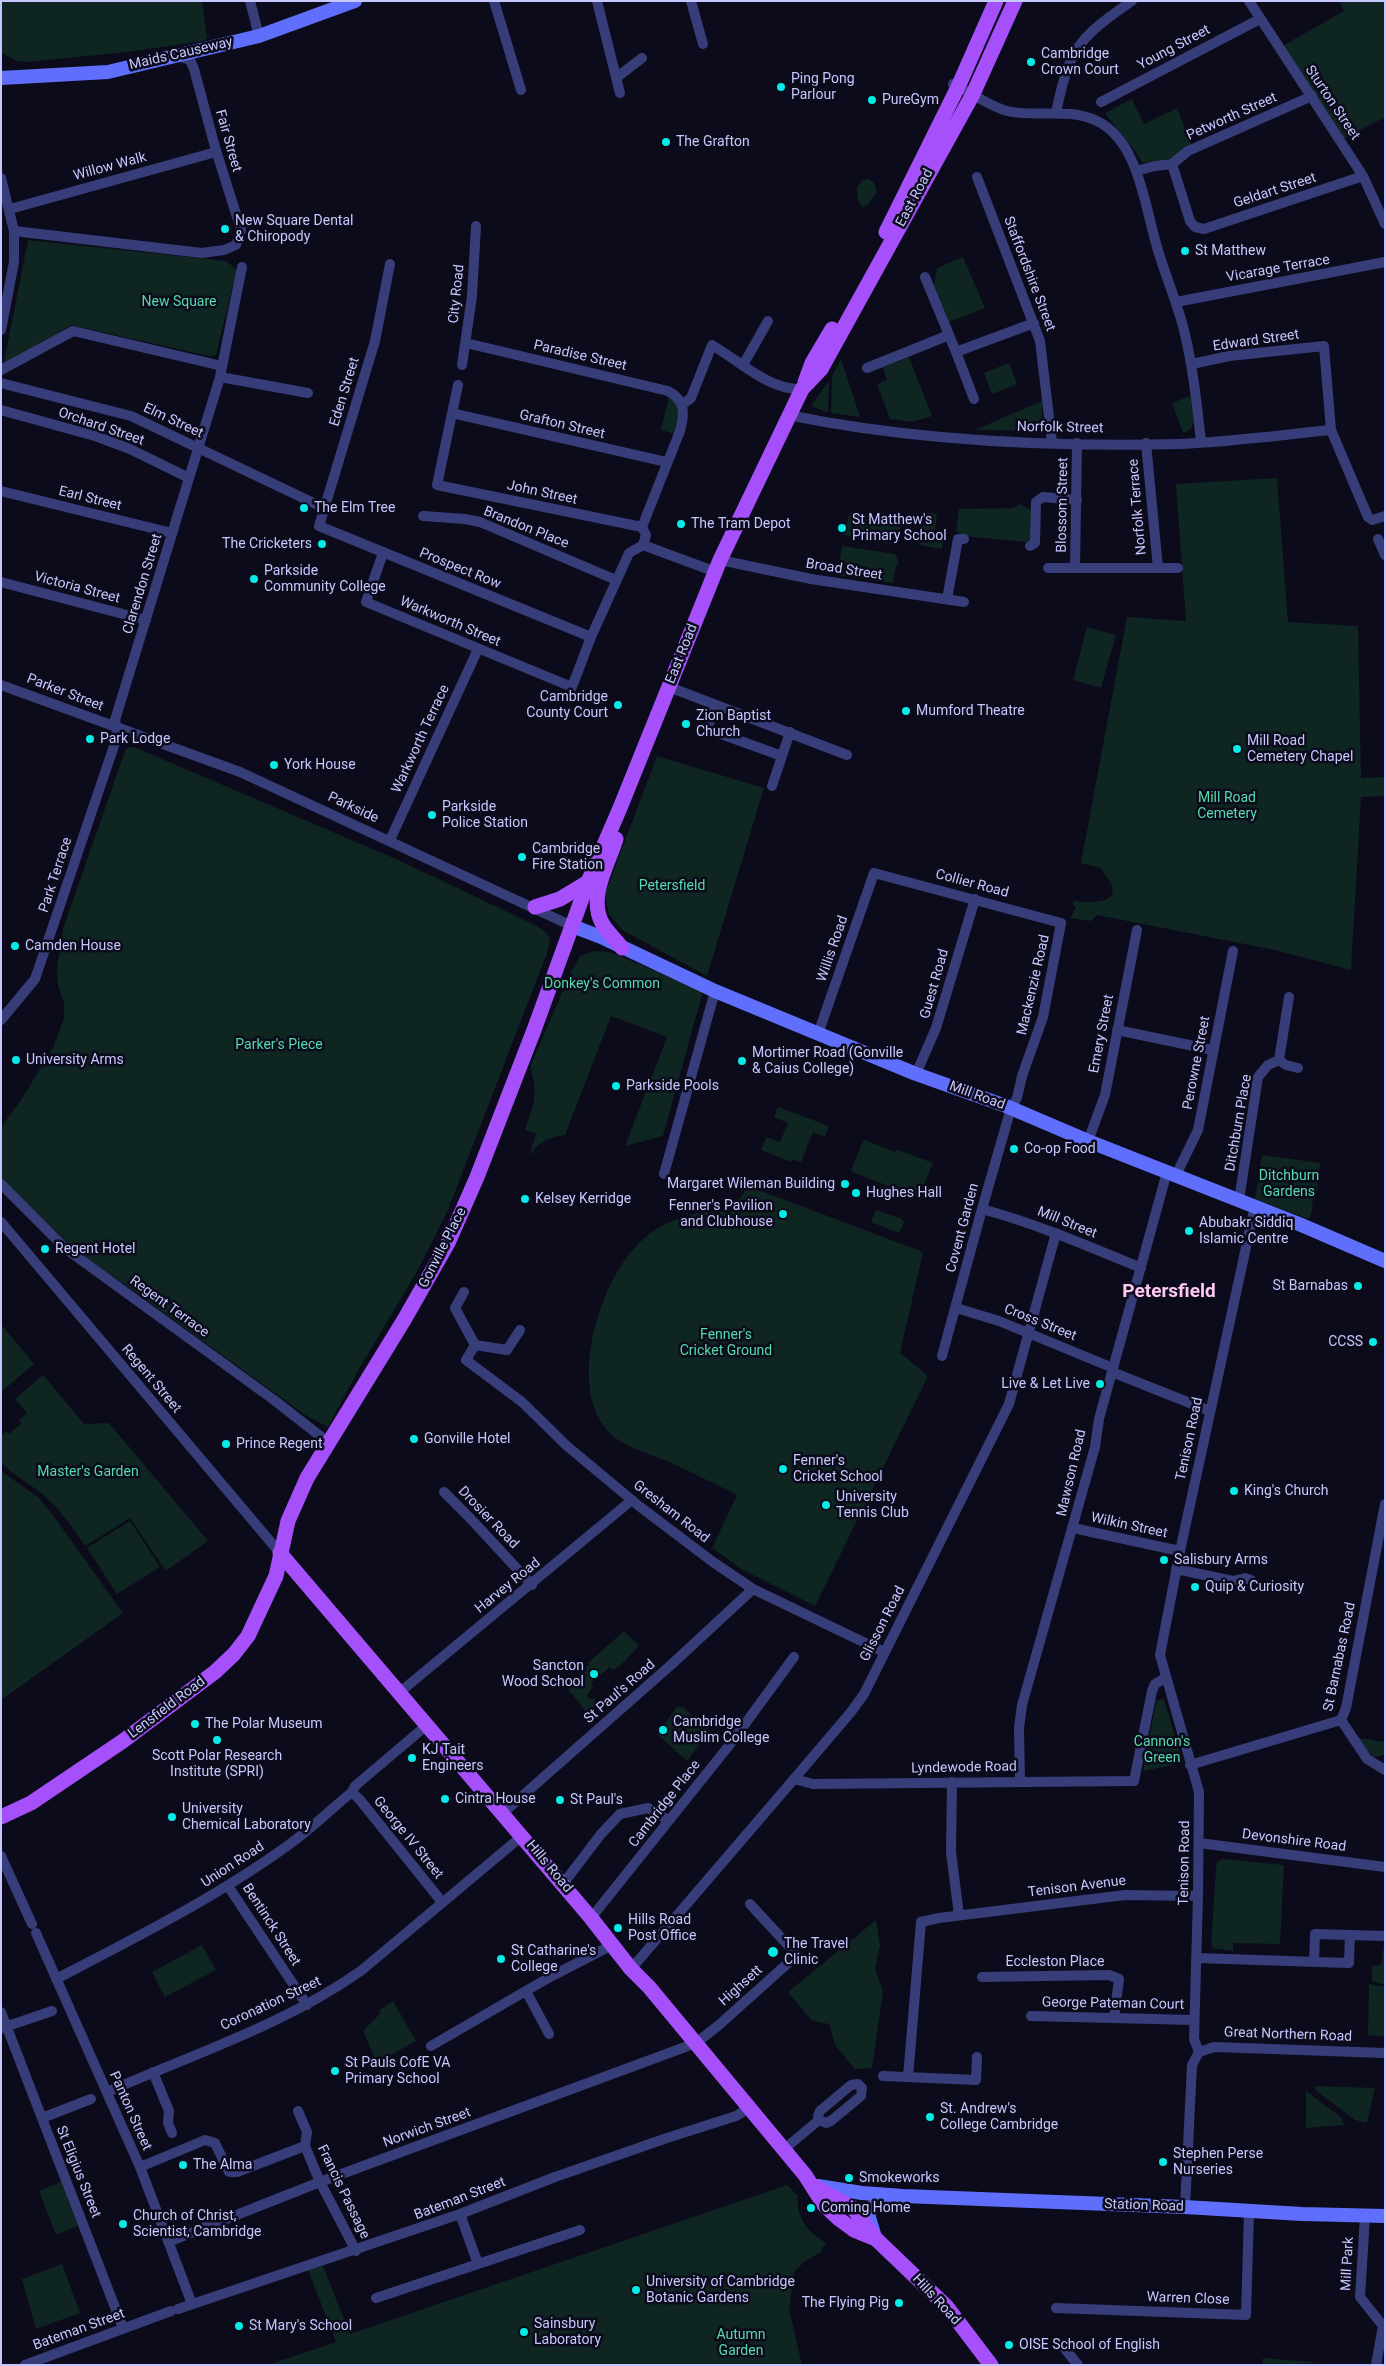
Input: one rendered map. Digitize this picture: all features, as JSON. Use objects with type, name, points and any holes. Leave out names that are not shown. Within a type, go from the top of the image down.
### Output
[{"type":"main road","name":"East Road","points":[[572,926],[588,882],[718,566],[802,389],[812,363],[889,226],[996,1]]},
{"type":"main road","name":"East Road","points":[[802,389],[822,369],[973,94],[1015,1]]},
{"type":"main road","points":[[620,808],[616,840],[596,894],[599,915],[622,948]]},
{"type":"main road","points":[[535,907],[560,900],[588,882]]},
{"type":"main road","name":"Gonville Place","points":[[280,1553],[288,1521],[307,1478],[437,1265],[448,1243],[477,1176],[572,926]]},
{"type":"main road","name":"Hills Road","points":[[280,1553],[503,1813],[631,1969],[649,1986],[816,2191],[824,2205],[854,2230],[876,2240]]},
{"type":"main road","name":"Lensfield Road","points":[[1,1818],[31,1804],[117,1746],[215,1672],[234,1654],[248,1636],[266,1602],[276,1576],[280,1553]]},
{"type":"main road","name":"Hills Road","points":[[816,2191],[837,2198],[853,2208],[876,2240],[946,2307],[991,2365]]},
{"type":"street","points":[[250,1],[260,36]]},
{"type":"street","name":"Maids Causeway","points":[[1,78],[94,74],[260,36],[356,1]]},
{"type":"street","points":[[494,1],[521,90]]},
{"type":"street","points":[[597,1],[620,93]]},
{"type":"street","points":[[691,1],[703,44]]},
{"type":"street","points":[[1056,112],[1063,78],[1076,49],[1105,20],[1132,1]]},
{"type":"street","name":"Sturton Street","points":[[1249,1],[1363,176],[1385,224]]},
{"type":"street","name":"Young Street","points":[[1101,102],[1260,19]]},
{"type":"street","name":"Fair Street","points":[[14,231],[202,253],[224,250],[236,245],[241,230],[216,152],[190,60],[175,54]]},
{"type":"street","points":[[616,78],[642,58]]},
{"type":"street","points":[[955,85],[1007,111],[1024,114],[1056,112],[1086,117],[1098,122],[1122,145],[1136,171],[1157,248],[1176,302],[1192,364],[1201,442]]},
{"type":"street","name":"Petworth Street","points":[[1136,171],[1172,164],[1188,151],[1312,96]]},
{"type":"street","name":"Willow Walk","points":[[10,209],[216,152]]},
{"type":"street","name":"Geldart Street","points":[[1172,164],[1190,221],[1195,227],[1204,229],[1363,176]]},
{"type":"street","name":"Staffordshire Street","points":[[976,177],[1034,323],[1041,348],[1052,442]]},
{"type":"street","points":[[1,178],[14,231],[14,262],[1,330]]},
{"type":"street","name":"City Road","points":[[462,365],[472,296],[476,226]]},
{"type":"street","name":"Vicarage Terrace","points":[[1176,302],[1385,262]]},
{"type":"street","name":"Eden Street","points":[[319,526],[376,341],[390,264]]},
{"type":"street","points":[[1,370],[73,331],[222,366],[242,267]]},
{"type":"street","points":[[925,277],[974,399]]},
{"type":"street","points":[[743,365],[768,321]]},
{"type":"street","points":[[956,352],[1034,323]]},
{"type":"street","points":[[868,368],[949,335]]},
{"type":"street","name":"Paradise Street","points":[[466,343],[668,391],[677,396],[683,404]]},
{"type":"street","points":[[591,637],[629,553],[643,545],[646,535],[642,527],[681,428],[684,415],[683,404],[691,398],[712,345],[773,382],[790,389],[802,389]]},
{"type":"street","name":"Edward Street","points":[[1192,364],[1229,356],[1324,346],[1331,430]]},
{"type":"street","name":"Clarendon Street","points":[[118,728],[115,720],[189,478],[200,449],[222,366]]},
{"type":"street","points":[[220,378],[308,393]]},
{"type":"street","name":"Elm Street","points":[[1,383],[122,413],[324,508]]},
{"type":"street","points":[[452,414],[458,385]]},
{"type":"street","name":"Orchard Street","points":[[1,410],[94,436],[130,449],[189,478]]},
{"type":"street","name":"Grafton Street","points":[[452,414],[667,462]]},
{"type":"street","name":"John Street","points":[[452,414],[437,484],[642,527]]},
{"type":"street","name":"Norfolk Street","points":[[788,416],[817,422],[945,437],[1078,443],[1146,444],[1201,442],[1331,430]]},
{"type":"street","points":[[1331,430],[1368,517],[1372,520],[1385,516]]},
{"type":"street","name":"Blossom Street","points":[[1075,568],[1078,443]]},
{"type":"street","name":"Norfolk Terrace","points":[[1146,444],[1158,568]]},
{"type":"street","name":"Earl Street","points":[[1,491],[172,533]]},
{"type":"street","points":[[1030,546],[1035,543],[1036,502],[1043,497],[1077,500]]},
{"type":"street","name":"Brandon Place","points":[[423,516],[480,522],[616,580]]},
{"type":"street","name":"Prospect Row","points":[[319,526],[591,637]]},
{"type":"street","points":[[947,599],[958,538],[964,539]]},
{"type":"street","points":[[1378,539],[1385,555]]},
{"type":"street","name":"Broad Street","points":[[643,545],[718,566],[964,602]]},
{"type":"street","name":"Warkworth Street","points":[[384,554],[366,602],[572,687],[591,637]]},
{"type":"street","name":"Norfolk Terrace","points":[[1048,568],[1178,568]]},
{"type":"street","name":"Victoria Street","points":[[1,582],[146,620]]},
{"type":"street","name":"Warkworth Terrace","points":[[390,840],[478,649]]},
{"type":"street","name":"Parker Street","points":[[1,684],[118,728]]},
{"type":"street","points":[[668,687],[847,755]]},
{"type":"street","points":[[716,705],[707,729],[782,756]]},
{"type":"street","name":"Parkside","points":[[118,728],[240,772],[535,907],[572,926]]},
{"type":"street","name":"Park Terrace","points":[[1,1020],[36,976],[116,740],[118,728]]},
{"type":"street","points":[[772,786],[790,732]]},
{"type":"street","name":"Collier Road","points":[[874,872],[1062,923]]},
{"type":"street","name":"Willis Road","points":[[818,1034],[874,872]]},
{"type":"street","name":"Guest Road","points":[[916,1074],[936,1028],[975,899]]},
{"type":"street","name":"Mackenzie Road","points":[[1012,1108],[1019,1093],[1022,1076],[1044,1017],[1062,923]]},
{"type":"street","name":"Mill Road","points":[[572,926],[715,991],[818,1034],[916,1074],[1012,1108],[1088,1141],[1255,1206],[1385,1261]]},
{"type":"street","name":"Emery Street","points":[[1088,1141],[1105,1095],[1138,930]]},
{"type":"street","name":"Perowne Street","points":[[1171,1174],[1198,1130],[1233,951]]},
{"type":"street","points":[[664,1174],[715,991]]},
{"type":"street","points":[[1289,997],[1279,1060],[1286,1065],[1298,1068]]},
{"type":"street","points":[[1117,1030],[1213,1050]]},
{"type":"street","name":"Ditchburn Place","points":[[1239,1200],[1258,1077],[1263,1069],[1279,1060]]},
{"type":"street","name":"Covent Garden","points":[[942,1356],[1012,1108]]},
{"type":"street","name":"Mawson Road","points":[[1020,1781],[1020,1716],[1095,1447],[1098,1419],[1141,1268],[1171,1174]]},
{"type":"street","name":"Regent Terrace","points":[[1,1184],[66,1249],[274,1400],[329,1443]]},
{"type":"street","name":"Tenison Road","points":[[1185,2207],[1191,2081],[1197,2055],[1194,2039],[1194,2020],[1199,1792],[1160,1655],[1176,1569],[1255,1206]]},
{"type":"street","name":"Mill Street","points":[[982,1209],[1018,1219],[1056,1233],[1141,1268]]},
{"type":"street","name":"Regent Street","points":[[1,1222],[280,1553]]},
{"type":"street","name":"Glisson Road","points":[[631,1969],[851,1712],[864,1694],[1010,1404],[1056,1233]]},
{"type":"street","points":[[464,1292],[455,1308],[475,1345],[508,1350],[520,1330]]},
{"type":"street","name":"Cross Street","points":[[956,1308],[999,1321],[1029,1333],[1210,1411]]},
{"type":"street","name":"Gresham Road","points":[[475,1345],[466,1360],[522,1402],[567,1446],[632,1500],[713,1562],[753,1589],[884,1652]]},
{"type":"street","name":"Drosier Road","points":[[444,1492],[532,1585]]},
{"type":"street","name":"Harvey Road","points":[[400,1692],[532,1585],[632,1500]]},
{"type":"street","name":"St Barnabas Road","points":[[1190,1765],[1342,1720],[1346,1708],[1385,1504]]},
{"type":"street","name":"Wilkin Street","points":[[1073,1528],[1180,1551]]},
{"type":"street","points":[[1176,1569],[1233,1581],[1245,1578],[1251,1580]]},
{"type":"street","name":"St Paul's Road","points":[[503,1813],[672,1664],[753,1589]]},
{"type":"street","name":"Cambridge Place","points":[[591,1918],[730,1743],[794,1657]]},
{"type":"street","name":"Lyndewode Road","points":[[794,1779],[813,1784],[1134,1781],[1152,1691],[1155,1684],[1166,1678]]},
{"type":"street","points":[[1342,1720],[1367,1759],[1385,1770]]},
{"type":"street","name":"Union Road","points":[[56,1979],[228,1886],[288,1845],[352,1792],[355,1786],[427,1725]]},
{"type":"street","points":[[952,1782],[951,1852],[959,1915]]},
{"type":"street","name":"George IV Street","points":[[352,1792],[442,1902]]},
{"type":"street","points":[[562,1884],[601,1834],[620,1814],[648,1808],[668,1820]]},
{"type":"street","name":"Coronation Street","points":[[107,2092],[307,2005],[362,1970],[522,1836]]},
{"type":"street","name":"Devonshire Road","points":[[1199,1843],[1385,1867]]},
{"type":"street","name":"Panton Street","points":[[1,1856],[4,1874],[34,1928],[140,2167],[192,2304]]},
{"type":"street","name":"Bentinck Street","points":[[228,1886],[307,2005]]},
{"type":"street","name":"Tenison Avenue","points":[[908,2077],[921,1922],[959,1915],[1125,1895],[1198,1896]]},
{"type":"street","name":"Highsett","points":[[696,2043],[719,2025],[797,1955],[750,1904]]},
{"type":"street","points":[[1314,1962],[1315,1934],[1385,1936]]},
{"type":"street","points":[[1196,1958],[1349,1964],[1350,1935]]},
{"type":"street","points":[[430,2046],[526,1991],[612,1945]]},
{"type":"street","name":"Eccleston Place","points":[[982,1977],[1109,1975],[1118,1980],[1114,2018]]},
{"type":"street","points":[[526,1991],[549,2034]]},
{"type":"street","points":[[4,2028],[52,2011]]},
{"type":"street","name":"St Eligius Street","points":[[1,2012],[4,2028],[42,2118],[123,2328]]},
{"type":"street","name":"George Pateman Court","points":[[1031,2016],[1194,2020]]},
{"type":"street","name":"Norwich Street","points":[[168,2242],[320,2182],[696,2043]]},
{"type":"street","name":"Great Northern Road","points":[[1197,2055],[1214,2047],[1385,2053]]},
{"type":"street","points":[[883,2076],[976,2080],[977,2057]]},
{"type":"street","points":[[153,2072],[169,2111],[168,2123],[172,2133]]},
{"type":"street","points":[[42,2118],[91,2099]]},
{"type":"street","name":"Bateman Street","points":[[25,2365],[174,2310],[356,2251],[460,2214],[555,2177],[736,2116],[749,2108]]},
{"type":"street","name":"Francis Passage","points":[[298,2111],[307,2132],[305,2146],[320,2182],[356,2251]]},
{"type":"street","points":[[783,2150],[819,2120]]},
{"type":"street","points":[[140,2167],[205,2140],[215,2142],[229,2172],[237,2172],[305,2146]]},
{"type":"street","name":"Station Road","points":[[816,2191],[1385,2216]]},
{"type":"street","points":[[853,2208],[856,2198],[864,2194]]},
{"type":"street","name":"Station Road","points":[[837,2198],[864,2194]]},
{"type":"street","name":"Station Road","points":[[876,2240],[868,2214],[879,2202],[902,2196]]},
{"type":"street","name":"Warren Close","points":[[1056,2308],[1246,2315],[1249,2211]]},
{"type":"street","points":[[460,2214],[478,2264]]},
{"type":"street","name":"Mill Park","points":[[1364,2216],[1360,2297],[1383,2326],[1376,2365]]},
{"type":"street","points":[[376,2298],[580,2230]]},
{"type":"street","points":[[1061,2344],[1078,2365]]},
{"type":"green space","points":[[1,1],[202,1],[207,37],[204,41],[127,52],[27,62],[17,61],[1,52]]},
{"type":"green space","points":[[1339,1],[1385,1],[1385,117],[1341,140],[1279,48],[1344,11]]},
{"type":"green space","points":[[1132,99],[1144,124],[1177,108],[1192,146],[1173,158],[1143,163],[1105,113]]},
{"type":"green space","points":[[869,179],[874,183],[877,192],[867,206],[862,207],[858,200],[857,187],[863,180]]},
{"type":"green space","name":"New Square","points":[[28,240],[226,261],[236,269],[236,273],[216,355],[209,356],[71,325],[9,362],[4,362]]},
{"type":"green space","points":[[963,257],[985,308],[949,322],[934,285],[937,268]]},
{"type":"green space","points":[[909,357],[932,416],[912,422],[890,419],[877,384],[887,380],[883,367]]},
{"type":"green space","points":[[841,359],[860,417],[831,413],[832,376]]},
{"type":"green space","points":[[1009,363],[1017,384],[992,394],[984,373]]},
{"type":"green space","points":[[829,381],[828,413],[811,406]]},
{"type":"green space","points":[[669,396],[679,408],[679,418],[675,434],[661,430]]},
{"type":"green space","points":[[1190,396],[1194,421],[1191,429],[1183,433],[1172,403]]},
{"type":"green space","points":[[1042,401],[1042,428],[1040,431],[975,430]]},
{"type":"green space","name":"Mill Road Cemetery","points":[[1277,478],[1288,622],[1358,626],[1361,778],[1385,777],[1385,796],[1361,797],[1351,970],[1275,950],[1097,915],[1091,921],[1071,918],[1076,907],[1073,905],[1073,901],[1105,900],[1110,897],[1112,892],[1112,886],[1101,868],[1081,863],[1127,617],[1186,621],[1176,484]]},
{"type":"green space","points":[[1020,504],[1033,512],[1032,538],[1027,542],[963,536],[956,531],[959,509],[1013,508]]},
{"type":"green space","points":[[850,512],[902,520],[898,545],[844,535]]},
{"type":"green space","points":[[923,512],[937,514],[934,538],[943,540],[942,549],[919,545],[924,519],[922,519]]},
{"type":"green space","points":[[842,546],[895,554],[899,563],[896,566],[893,583],[841,576],[838,572]]},
{"type":"green space","points":[[1087,627],[1116,635],[1101,688],[1073,680]]},
{"type":"green space","name":"Parker's Piece","points":[[129,747],[134,747],[396,859],[537,926],[548,934],[550,941],[547,953],[448,1210],[419,1268],[359,1369],[328,1427],[305,1415],[130,1288],[84,1258],[1,1178],[1,1127],[21,1100],[53,1048],[64,1018],[64,1003],[58,985],[57,969],[63,929],[125,751]]},
{"type":"green space","name":"Petersfield","points":[[657,756],[764,788],[707,976],[622,930],[609,914],[605,894]]},
{"type":"green space","name":"Donkey's Common","points":[[593,951],[610,952],[703,991],[663,1136],[625,1146],[667,1037],[611,1016],[565,1135],[544,1141],[529,1156],[536,1134],[525,1130],[535,1092],[530,1067],[570,974],[580,956]]},
{"type":"green space","points":[[778,1107],[829,1126],[825,1137],[813,1132],[801,1162],[792,1159],[791,1162],[761,1150],[766,1137],[780,1142],[788,1123],[774,1117]]},
{"type":"green space","points":[[865,1140],[895,1152],[896,1149],[933,1163],[919,1198],[852,1172],[851,1170]]},
{"type":"green space","name":"Ditchburn Gardens","points":[[1262,1155],[1320,1163],[1317,1190],[1313,1194],[1312,1210],[1309,1219],[1255,1199]]},
{"type":"green space","name":"Fenner's Cricket Ground","points":[[748,1186],[923,1252],[900,1353],[928,1376],[815,1606],[743,1570],[712,1548],[737,1495],[678,1466],[618,1440],[605,1428],[594,1408],[589,1384],[594,1331],[602,1304],[613,1280],[626,1259],[640,1242],[671,1221],[706,1212],[731,1212]]},
{"type":"green space","points":[[876,1210],[902,1219],[904,1223],[899,1233],[871,1222]]},
{"type":"green space","points":[[1,1324],[34,1364],[1,1392]]},
{"type":"green space","name":"Master's Garden","points":[[43,1375],[84,1424],[109,1423],[208,1541],[166,1571],[130,1518],[85,1546],[48,1500],[1,1462],[1,1436],[6,1431],[9,1434],[22,1423],[19,1420],[27,1413],[15,1399]]},
{"type":"green space","points":[[1,1471],[39,1498],[123,1613],[1,1700]]},
{"type":"green space","points":[[130,1521],[160,1567],[117,1594],[87,1548]]},
{"type":"green space","points":[[624,1631],[639,1646],[620,1666],[612,1670],[610,1667],[591,1683],[593,1686],[587,1696],[590,1699],[594,1698],[601,1708],[587,1719],[585,1710],[567,1688],[589,1665],[588,1663]]},
{"type":"green space","name":"Cannon's Green","points":[[1164,1699],[1183,1763],[1143,1771],[1156,1701]]},
{"type":"green space","points":[[677,1707],[683,1707],[710,1731],[687,1761],[657,1734]]},
{"type":"green space","points":[[1359,1738],[1385,1742],[1385,1755],[1374,1757],[1357,1740]]},
{"type":"green space","points":[[1223,1859],[1284,1865],[1280,1944],[1233,1943],[1233,1951],[1213,1948],[1211,1944],[1216,1869],[1217,1862]]},
{"type":"green space","points":[[876,1920],[880,1945],[875,1969],[883,1991],[872,2068],[855,2069],[835,2045],[829,2024],[812,2021],[788,1992]]},
{"type":"green space","points":[[1384,1944],[1385,1985],[1372,1981],[1372,1966],[1381,1965]]},
{"type":"green space","points":[[202,1945],[216,1970],[165,1997],[152,1972]]},
{"type":"green space","points":[[1369,1984],[1385,1987],[1385,2037],[1368,2035]]},
{"type":"green space","points":[[393,2001],[416,2041],[377,2063],[363,2031],[380,2014],[379,2011]]},
{"type":"green space","points":[[1316,2086],[1375,2088],[1367,2123],[1355,2120],[1315,2090]]},
{"type":"green space","points":[[1306,2091],[1342,2118],[1344,2125],[1306,2128]]},
{"type":"green space","points":[[61,2182],[78,2226],[56,2235],[39,2191]]},
{"type":"green space","name":"University of Cambridge Botanic Gardens","points":[[787,2185],[798,2196],[799,2211],[804,2224],[826,2243],[820,2253],[805,2261],[794,2272],[789,2309],[802,2365],[268,2365],[336,2342],[308,2270],[323,2266],[350,2334]]},
{"type":"green space","points":[[62,2264],[80,2313],[36,2329],[22,2279]]},
{"type":"green space","points":[[1263,2358],[1322,2363],[1263,2365]]},
{"type":"place","name":"Cambridge Crown Court","points":[[1031,62]]},
{"type":"place","name":"Ping Pong Parlour","points":[[781,87]]},
{"type":"place","name":"PureGym","points":[[872,100]]},
{"type":"place","name":"The Grafton","points":[[666,142]]},
{"type":"place","name":"New Square Dental & Chiropody","points":[[225,229]]},
{"type":"place","name":"St Matthew","points":[[1185,251]]},
{"type":"place","name":"The Elm Tree","points":[[304,508]]},
{"type":"place","name":"The Tram Depot","points":[[681,524]]},
{"type":"place","name":"St Matthew's Primary School","points":[[842,528]]},
{"type":"place","name":"The Cricketers","points":[[322,544]]},
{"type":"place","name":"Parkside Community College","points":[[254,579]]},
{"type":"place","name":"Cambridge County Court","points":[[618,705]]},
{"type":"place","name":"Mumford Theatre","points":[[906,711]]},
{"type":"place","name":"Zion Baptist Church","points":[[686,724]]},
{"type":"place","name":"Park Lodge","points":[[90,739]]},
{"type":"place","name":"Mill Road Cemetery Chapel","points":[[1237,749]]},
{"type":"place","name":"York House","points":[[274,765]]},
{"type":"place","name":"Parkside Police Station","points":[[432,815]]},
{"type":"place","name":"Cambridge Fire Station","points":[[522,857]]},
{"type":"place","name":"Camden House","points":[[15,946]]},
{"type":"place","name":"University Arms","points":[[16,1060]]},
{"type":"place","name":"Mortimer Road (Gonville & Caius College)","points":[[742,1061]]},
{"type":"place","name":"Parkside Pools","points":[[616,1086]]},
{"type":"place","name":"Co-op Food","points":[[1014,1149]]},
{"type":"place","name":"Margaret Wileman Building","points":[[845,1184]]},
{"type":"place","name":"Hughes Hall","points":[[856,1193]]},
{"type":"place","name":"Kelsey Kerridge","points":[[525,1199]]},
{"type":"place","name":"Fenner's Pavilion and Clubhouse","points":[[783,1214]]},
{"type":"place","name":"Abubakr Siddiq Islamic Centre","points":[[1189,1231]]},
{"type":"place","name":"Regent Hotel","points":[[45,1249]]},
{"type":"place","name":"St Barnabas","points":[[1358,1286]]},
{"type":"place","name":"CCSS","points":[[1373,1342]]},
{"type":"place","name":"Live & Let Live","points":[[1100,1384]]},
{"type":"place","name":"Gonville Hotel","points":[[414,1439]]},
{"type":"place","name":"Prince Regent","points":[[226,1444]]},
{"type":"place","name":"Fenner's Cricket School","points":[[783,1469]]},
{"type":"place","name":"King's Church","points":[[1234,1491]]},
{"type":"place","name":"University Tennis Club","points":[[826,1505]]},
{"type":"place","name":"Salisbury Arms","points":[[1164,1560]]},
{"type":"place","name":"Quip & Curiosity","points":[[1195,1587]]},
{"type":"place","name":"Sancton Wood School","points":[[594,1674]]},
{"type":"place","name":"The Polar Museum","points":[[195,1724]]},
{"type":"place","name":"Cambridge Muslim College","points":[[663,1730]]},
{"type":"place","name":"Scott Polar Research Institute (SPRI)","points":[[217,1740]]},
{"type":"place","name":"KJ Tait Engineers","points":[[412,1758]]},
{"type":"place","name":"Cintra House","points":[[445,1799]]},
{"type":"place","name":"St Paul's","points":[[560,1800]]},
{"type":"place","name":"University Chemical Laboratory","points":[[172,1817]]},
{"type":"place","name":"Hills Road Post Office","points":[[618,1928]]},
{"type":"place","name":"The Travel Clinic","points":[[773,1952]]},
{"type":"place","name":"St Catharine's College","points":[[501,1959]]},
{"type":"place","name":"St Pauls CofE VA Primary School","points":[[335,2071]]},
{"type":"place","name":"St. Andrew's College Cambridge","points":[[930,2117]]},
{"type":"place","name":"Stephen Perse Nurseries","points":[[1163,2162]]},
{"type":"place","name":"The Alma","points":[[183,2165]]},
{"type":"place","name":"Smokeworks","points":[[849,2178]]},
{"type":"place","name":"Coming Home","points":[[811,2208]]},
{"type":"place","name":"Church of Christ, Scientist, Cambridge","points":[[123,2224]]},
{"type":"place","name":"University of Cambridge Botanic Gardens","points":[[636,2290]]},
{"type":"place","name":"The Flying Pig","points":[[899,2303]]},
{"type":"place","name":"St Mary's School","points":[[239,2326]]},
{"type":"place","name":"Sainsbury Laboratory","points":[[524,2332]]},
{"type":"place","name":"OISE School of English","points":[[1009,2345]]},
{"type":"district","name":"Petersfield","points":[[1169,1292]]},
{"type":"park label","name":"Autumn Garden","points":[[741,2344]]}]
